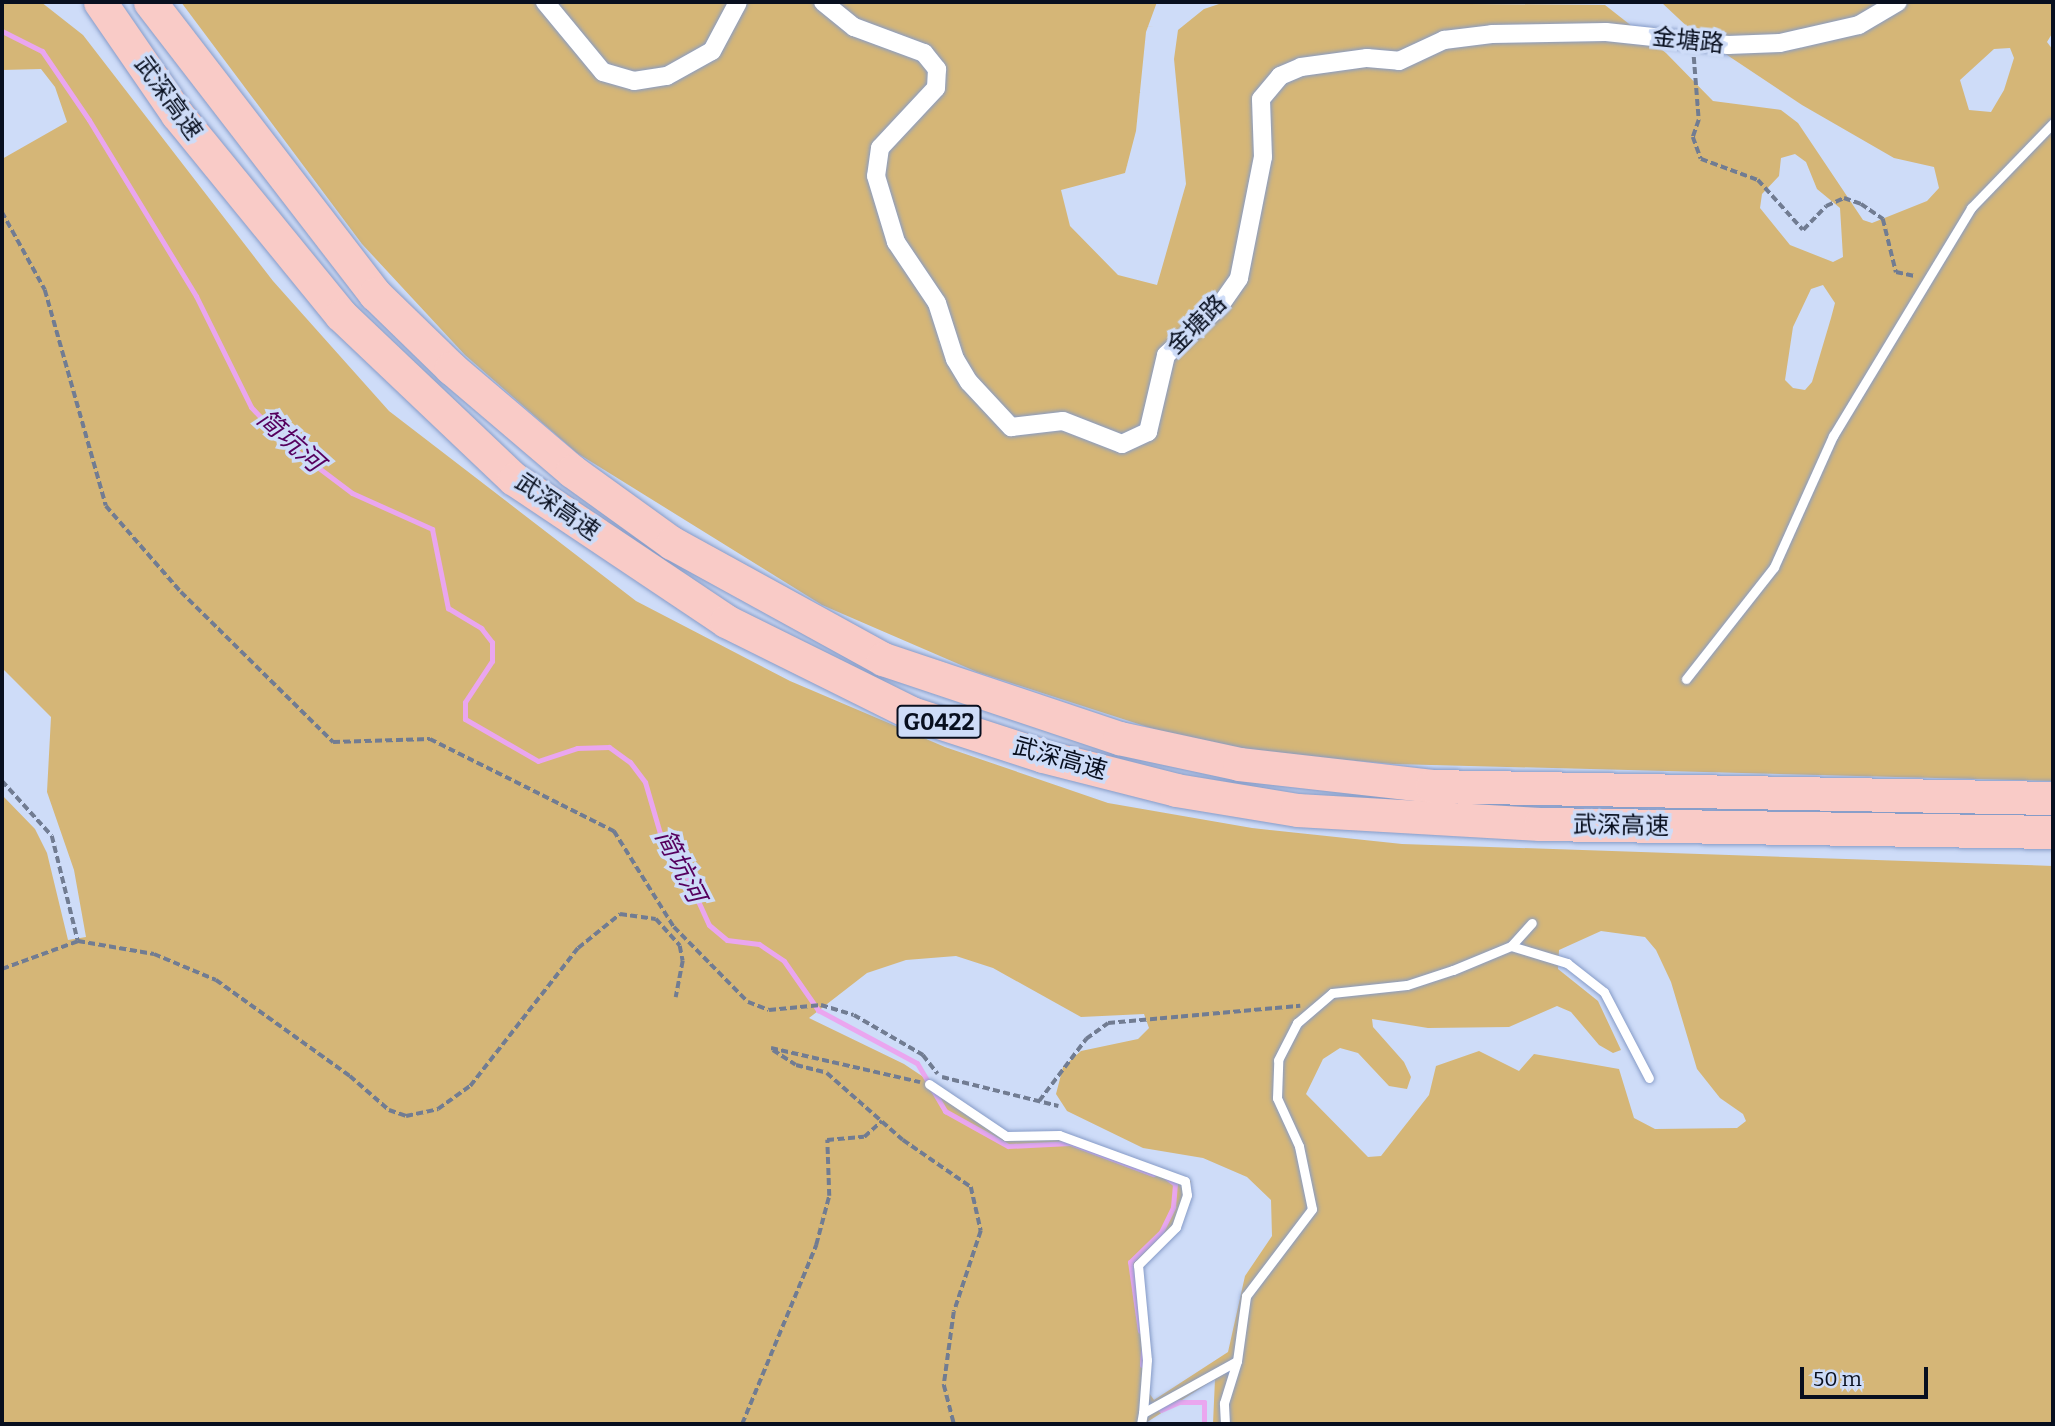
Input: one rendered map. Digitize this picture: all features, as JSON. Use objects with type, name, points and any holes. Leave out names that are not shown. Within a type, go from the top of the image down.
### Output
[{"type":"highway","name":"武深高速","points":[[100,2],[177,114],[341,315],[514,479],[726,621],[911,713],[1043,756],[1176,790],[1297,810],[1540,824],[2053,832]]},
{"type":"highway","name":"武深高速","points":[[150,2],[375,295],[451,368],[572,471],[672,543],[883,659],[1119,738],[1239,764],[1432,786],[2053,797]]},
{"type":"street","points":[[545,2],[595,65],[634,81],[667,76],[707,56],[730,25],[738,2]]},
{"type":"street","name":"金塘路","points":[[823,2],[854,27],[924,54],[937,69],[936,88],[880,148],[876,176],[896,242],[937,303],[955,359],[969,382],[1011,427],[1063,421],[1122,444],[1148,432],[1166,355],[1219,307],[1239,278],[1263,157],[1261,99],[1279,76],[1301,67],[1367,58],[1399,61],[1444,40],[1492,34],[1606,32],[1752,45],[1816,37],[1859,25],[1898,2]]},
{"type":"lane","points":[[1686,679],[1774,567],[1808,481],[1924,282],[1971,208],[2053,123]]},
{"type":"lane","points":[[1225,1424],[1224,1403],[1237,1361],[1246,1296],[1312,1209],[1299,1146],[1277,1098],[1278,1060],[1312,1005],[1332,993],[1407,985],[1511,946],[1532,923]]},
{"type":"lane","points":[[1511,946],[1566,963],[1604,992],[1649,1077]]},
{"type":"lane","points":[[929,1084],[1006,1136],[1059,1135],[1185,1181],[1187,1195],[1176,1227],[1138,1265],[1147,1360],[1142,1424]]},
{"type":"lane","points":[[1143,1413],[1237,1361]]},
{"type":"path","points":[[1691,41],[1699,107],[1693,137],[1701,159],[1758,180],[1803,230],[1826,206],[1844,198],[1861,204],[1883,219],[1896,272],[1908,271],[1924,282]]},
{"type":"path","points":[[2,212],[45,290],[106,506],[181,592],[332,742],[430,739],[614,831],[674,927],[748,1002],[769,1010],[821,1005],[854,1015],[904,1042],[931,1062],[939,1077],[1058,1106]]},
{"type":"path","points":[[2,781],[52,836],[78,942]]},
{"type":"path","points":[[2,970],[78,942],[154,954],[216,980],[350,1076],[389,1110],[406,1116],[438,1110],[470,1086],[578,948],[620,914],[656,919],[668,930],[683,961],[676,996]]},
{"type":"path","points":[[668,930],[674,927]]},
{"type":"path","points":[[1039,1101],[1086,1040],[1108,1023],[1312,1005]]},
{"type":"path","points":[[912,1081],[771,1048],[796,1065],[827,1073],[883,1121],[971,1187],[981,1231],[954,1312],[944,1385],[954,1424]]},
{"type":"path","points":[[742,1424],[816,1245],[828,1196],[827,1140],[864,1137],[883,1121]]},
{"type":"path","points":[[602,1424],[618,1424]]},
{"type":"shaded area","points":[[2,2],[41,2],[83,35],[273,281],[389,411],[636,601],[790,681],[945,747],[1108,803],[1252,828],[1402,844],[2053,866],[2053,1424],[1213,1424],[1215,1379],[1144,1424],[2,1424],[2,795],[35,829],[47,853],[68,940],[86,937],[74,870],[47,792],[51,717],[2,668],[2,159],[67,122],[55,87],[41,69],[2,70]],"holes":[[[1601,931],[1645,937],[1656,950],[1671,982],[1697,1069],[1720,1098],[1743,1114],[1746,1121],[1737,1128],[1655,1129],[1634,1118],[1619,1069],[1534,1054],[1519,1071],[1479,1051],[1436,1066],[1429,1095],[1381,1156],[1368,1157],[1306,1094],[1323,1059],[1340,1048],[1358,1053],[1389,1086],[1407,1089],[1411,1077],[1404,1062],[1373,1027],[1372,1019],[1428,1028],[1509,1027],[1557,1006],[1571,1012],[1599,1045],[1613,1053],[1621,1050],[1598,1001],[1558,969],[1559,950]],[[956,956],[993,968],[1081,1017],[1144,1014],[1149,1028],[1138,1039],[1081,1051],[1063,1067],[1056,1094],[1067,1111],[1143,1148],[1203,1158],[1247,1177],[1271,1200],[1272,1236],[1245,1276],[1228,1352],[1154,1400],[1147,1390],[1152,1364],[1140,1268],[1179,1229],[1191,1181],[1059,1132],[1007,1133],[904,1064],[809,1018],[867,973],[906,960]]]},
{"type":"shaded area","points":[[181,2],[1157,2],[1146,32],[1136,131],[1125,173],[1061,190],[1070,226],[1118,275],[1157,285],[1186,184],[1174,59],[1178,30],[1204,9],[1225,2],[1605,5],[1666,53],[1713,101],[1781,110],[1798,123],[1863,220],[1872,223],[1927,201],[1939,188],[1934,167],[1894,158],[1802,105],[1694,33],[1661,2],[2053,2],[2053,32],[2047,42],[2053,50],[2053,781],[1393,764],[1286,755],[1191,741],[977,672],[822,605],[577,453],[465,355],[362,244]],"holes":[[[2010,48],[2014,58],[2004,90],[1991,112],[1969,110],[1960,80],[1994,49]],[[1795,154],[1806,162],[1817,189],[1840,208],[1843,257],[1833,262],[1790,245],[1760,208],[1762,194],[1779,176],[1781,158]],[[1823,285],[1835,303],[1812,382],[1805,390],[1793,388],[1785,380],[1793,327],[1811,289]]]},
{"type":"waterway","name":"简坑河","points":[[2,31],[42,51],[89,120],[196,296],[251,407],[283,441],[352,493],[432,529],[448,608],[481,628],[492,642],[492,661],[465,702],[465,719],[538,761],[577,748],[609,747],[630,762],[645,782],[662,840],[679,859],[709,925],[727,940],[759,944],[784,961],[818,1010],[917,1063],[945,1111],[1008,1146],[1070,1143],[1153,1174]]},
{"type":"waterway","name":"简坑河","points":[[1140,1331],[1130,1262],[1161,1232],[1173,1207],[1175,1184],[1166,1177]]},
{"type":"waterway","name":"简坑河","points":[[1142,1365],[1143,1351]]},
{"type":"waterway","name":"简坑河","points":[[1161,1410],[1179,1402],[1204,1402],[1204,1424]]}]
